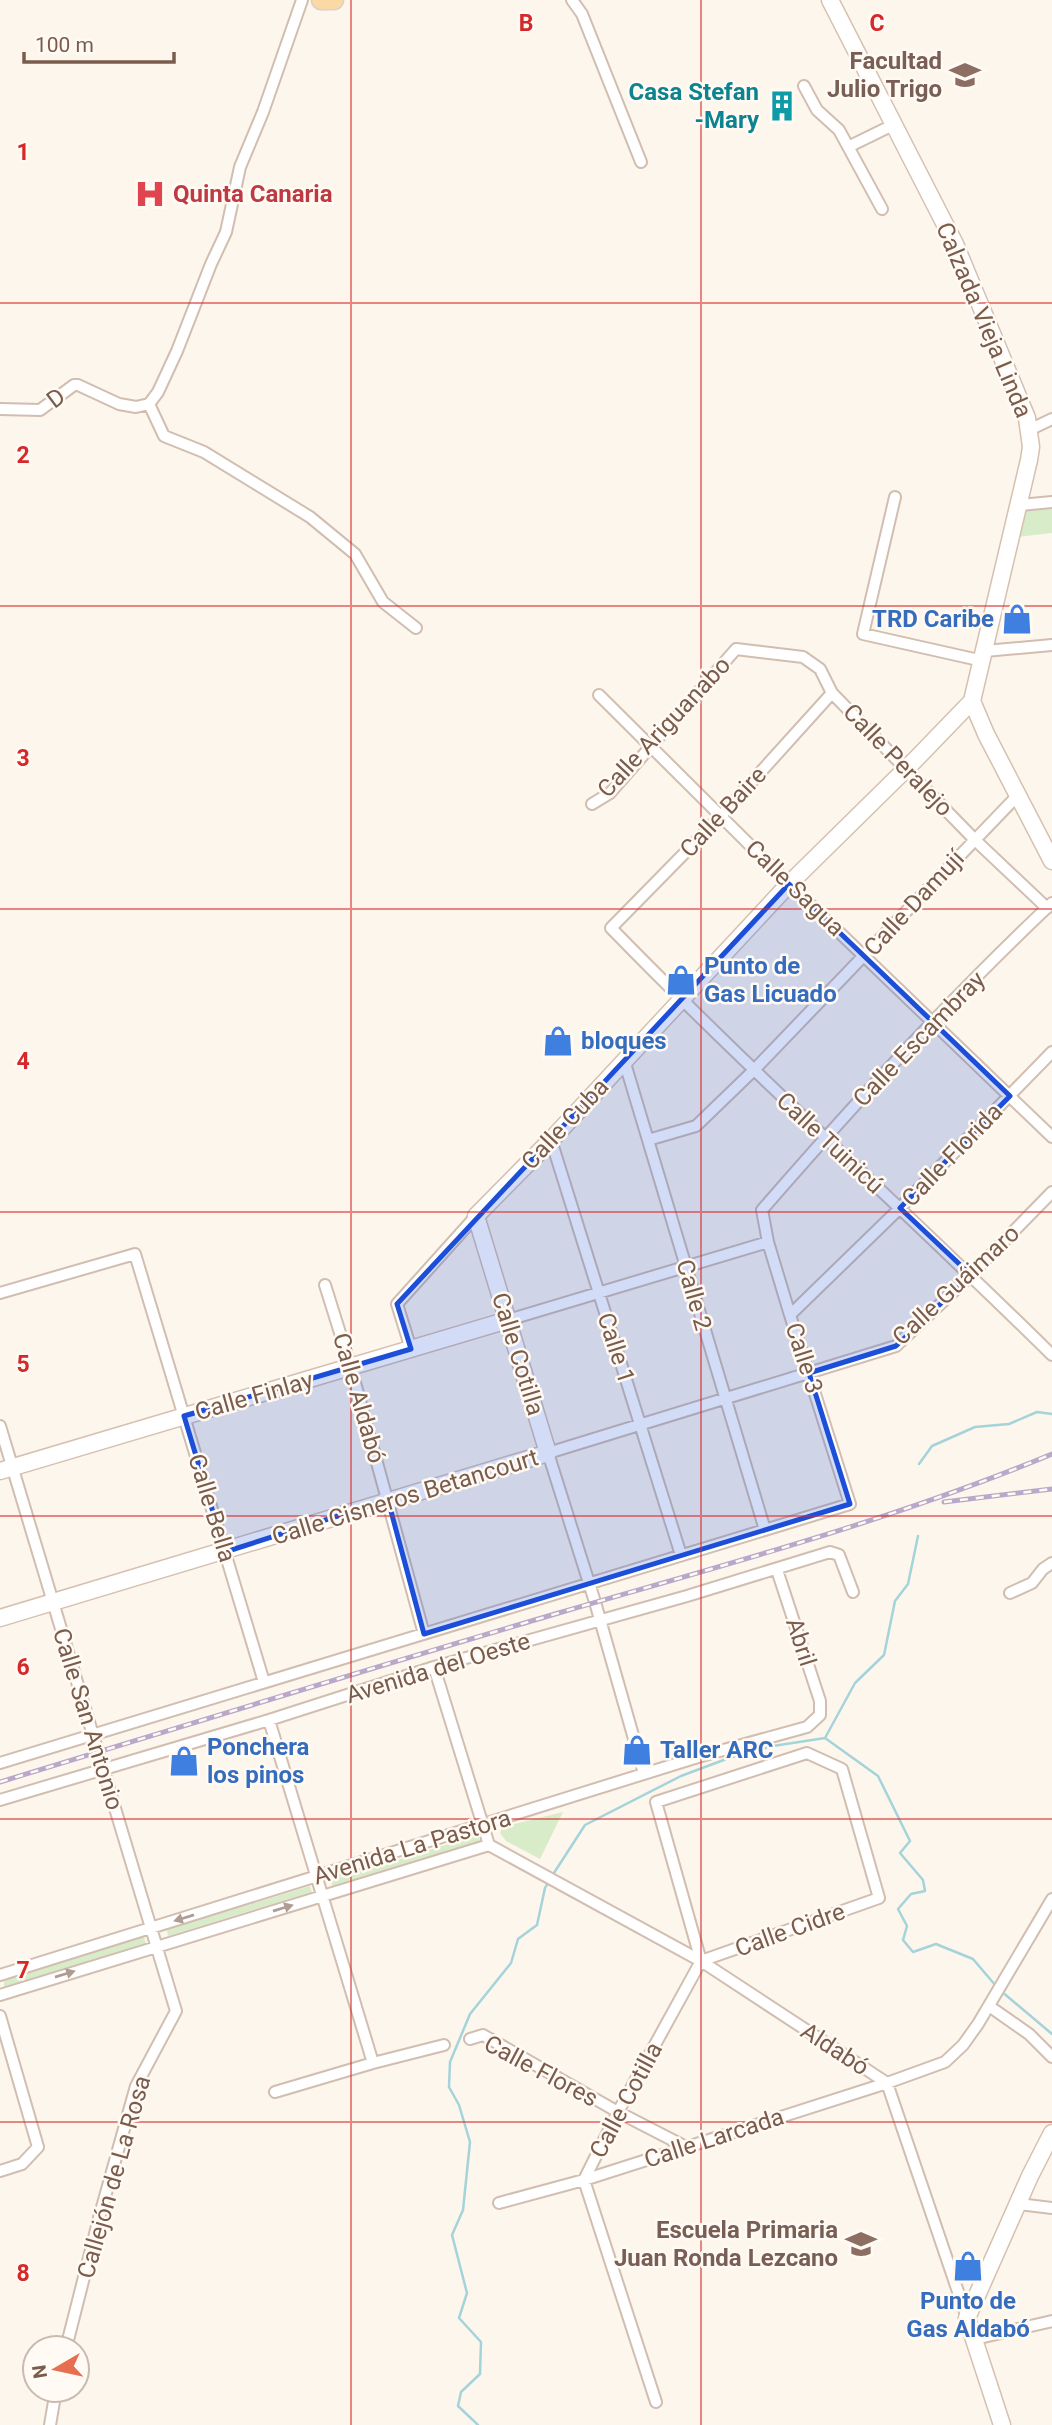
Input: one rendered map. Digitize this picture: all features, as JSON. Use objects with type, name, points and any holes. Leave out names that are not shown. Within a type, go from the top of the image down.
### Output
[{"type":"main road","points":[[321,0],[334,0]]},
{"type":"street","points":[[302,0],[263,112],[240,167],[226,232],[172,361],[158,392],[149,404],[164,436],[204,452],[257,484],[310,517],[355,554],[383,601],[416,628]]},
{"type":"street","points":[[572,0],[582,14],[640,162]]},
{"type":"street","name":"Calzada Vieja Linda","points":[[830,0],[955,244],[1023,403],[1030,430],[1029,460],[1020,505],[972,701]]},
{"type":"street","points":[[804,86],[817,110],[839,130],[882,209]]},
{"type":"street","points":[[848,146],[895,124]]},
{"type":"street","name":"D","points":[[0,409],[40,410],[74,385],[81,385],[128,407],[149,404]]},
{"type":"street","points":[[1030,430],[1052,419]]},
{"type":"street","points":[[895,497],[863,634],[984,656],[1052,645]]},
{"type":"street","points":[[1020,505],[1052,502]]},
{"type":"street","name":"Calle Peralejo","points":[[736,649],[803,657],[820,669],[832,693],[974,839],[1049,905]]},
{"type":"street","name":"Calle Ariguanabo","points":[[592,804],[610,793],[736,649]]},
{"type":"street","name":"Calle Baire","points":[[611,928],[721,816],[832,693]]},
{"type":"street","name":"Calle Sagua","points":[[599,695],[789,884],[1052,1137]]},
{"type":"street","points":[[972,701],[986,734],[1052,861]]},
{"type":"street","name":"Calle Cuba","points":[[411,1349],[397,1304],[476,1216],[551,1140],[789,884],[972,701]]},
{"type":"street","name":"Calle Damují","points":[[648,1140],[696,1126],[754,1070],[1018,794]]},
{"type":"street","name":"Calle Escambray","points":[[762,1210],[933,1022],[1049,905]]},
{"type":"street","name":"Calle Tuinicú","points":[[611,928],[824,1139],[971,1275],[1052,1355]]},
{"type":"street","name":"Calle Florida","points":[[790,1315],[900,1208],[1052,1052]]},
{"type":"street","name":"Calle 2","points":[[624,1060],[765,1530]]},
{"type":"street","name":"Calle 1","points":[[551,1140],[681,1555]]},
{"type":"street","name":"Calle Guáimaro","points":[[809,1373],[896,1346],[971,1275],[1052,1192]]},
{"type":"street","name":"Calle 3","points":[[762,1210],[768,1242],[850,1504]]},
{"type":"street","name":"Calle Cotilla","points":[[476,1216],[600,1619],[644,1773]]},
{"type":"street","points":[[508,1320],[768,1242]]},
{"type":"street","name":"Calle Bella","points":[[0,1293],[135,1254],[264,1682]]},
{"type":"street","name":"Calle Aldabó","points":[[325,1285],[351,1368],[424,1634]]},
{"type":"street","name":"Calle Finlay","points":[[6,1469],[508,1320]]},
{"type":"street","name":"Calle Cisneros Betancourt","points":[[0,1618],[809,1373]]},
{"type":"street","name":"Calle San Antonio","points":[[0,1426],[6,1469],[53,1602],[176,2011]]},
{"type":"street","name":"Avenida del Oeste","points":[[0,1763],[850,1504]]},
{"type":"street","name":"Avenida del Oeste","points":[[0,1800],[269,1720],[434,1667],[777,1570],[830,1552],[839,1555],[844,1562],[853,1592]]},
{"type":"street","points":[[1010,1593],[1032,1583],[1043,1569],[1052,1563]]},
{"type":"street","name":"Abril","points":[[777,1570],[820,1701],[820,1715]]},
{"type":"street","points":[[434,1667],[489,1844]]},
{"type":"street","name":"Avenida La Pastora","points":[[0,1975],[644,1773],[807,1727],[820,1715]]},
{"type":"street","points":[[269,1720],[373,2063]]},
{"type":"street","name":"Calle Cidre","points":[[807,1753],[842,1769],[879,1898],[701,1961],[656,1802],[807,1753]]},
{"type":"street","name":"Avenida La Pastora","points":[[0,1994],[489,1844]]},
{"type":"street","name":"Aldabó","points":[[489,1844],[701,1961],[887,2083],[1002,2425]]},
{"type":"street","name":"Calle Larcada","points":[[499,2203],[584,2180],[945,2062],[963,2045],[992,2001],[1052,1899]]},
{"type":"street","name":"Calle Cotilla","points":[[656,2402],[584,2180],[701,1961]]},
{"type":"street","points":[[992,2001],[1052,2057]]},
{"type":"street","name":"Callejón de La Rosa","points":[[70,2334],[136,2086],[176,2011]]},
{"type":"street","points":[[0,2015],[38,2147],[22,2164],[0,2171]]},
{"type":"street","name":"Calle Flores","points":[[470,2039],[483,2035],[618,2112],[686,2147]]},
{"type":"street","name":"Calle Flores","points":[[275,2092],[444,2045]]},
{"type":"street","points":[[967,2318],[1052,2133]]},
{"type":"street","points":[[1019,2204],[1052,2208]]},
{"type":"street","points":[[975,2339],[1052,2321]]},
{"type":"street","points":[[50,2425],[54,2404]]},
{"type":"highlighted area","points":[[789,884],[1010,1096],[900,1208],[971,1275],[896,1346],[809,1373],[850,1504],[424,1634],[388,1500],[225,1552],[184,1416],[411,1349],[397,1304]]},
{"type":"green space","points":[[1052,506],[1052,533],[1017,537],[1022,509]]},
{"type":"green space","points":[[563,1812],[540,1859],[506,1841],[500,1833],[502,1827]]},
{"type":"green space","points":[[478,1835],[480,1841],[332,1886],[331,1880]]},
{"type":"green space","points":[[310,1886],[312,1892],[168,1936],[167,1930]]},
{"type":"green space","points":[[144,1937],[146,1944],[4,1987],[4,1981]]},
{"type":"waterway","points":[[919,1464],[932,1446],[975,1427],[1009,1424],[1037,1412],[1052,1414]]},
{"type":"waterway","points":[[825,1738],[855,1683],[884,1655],[895,1601],[908,1584],[918,1536]]},
{"type":"waterway","points":[[552,1876],[585,1825],[681,1776],[729,1758],[773,1746],[825,1738],[878,1776],[910,1841],[900,1853],[923,1880],[925,1891],[911,1894],[898,1909],[907,1926],[903,1940],[913,1952],[936,1944],[973,1959],[996,1986]]},
{"type":"waterway","points":[[478,2425],[458,2406],[461,2392],[480,2374],[481,2342],[459,2318],[467,2293],[452,2235],[463,2210],[470,2142],[459,2105],[449,2087],[450,2062],[470,2014],[511,1963],[518,1939],[537,1925],[549,1881]]},
{"type":"waterway","points":[[1001,1991],[1052,2034]]},
{"type":"railway","points":[[0,1782],[809,1540],[932,1500],[1052,1454]]},
{"type":"railway","points":[[944,1502],[1052,1489]]},
{"type":"place","name":"Facultad Julio Trigo","points":[[965,75]]},
{"type":"place","name":"Casa Stefan -Mary","points":[[782,106]]},
{"type":"place","name":"Quinta Canaria","points":[[150,194]]},
{"type":"place","name":"TRD Caribe","points":[[1017,619]]},
{"type":"place","name":"Punto de Gas Licuado","points":[[681,980]]},
{"type":"place","name":"bloques","points":[[558,1041]]},
{"type":"place","name":"Taller ARC","points":[[637,1750]]},
{"type":"place","name":"Ponchera los pinos","points":[[184,1761]]},
{"type":"place","name":"Escuela Primaria Juan Ronda Lezcano","points":[[861,2244]]},
{"type":"place","name":"Punto de Gas Aldabó","points":[[968,2266]]}]
